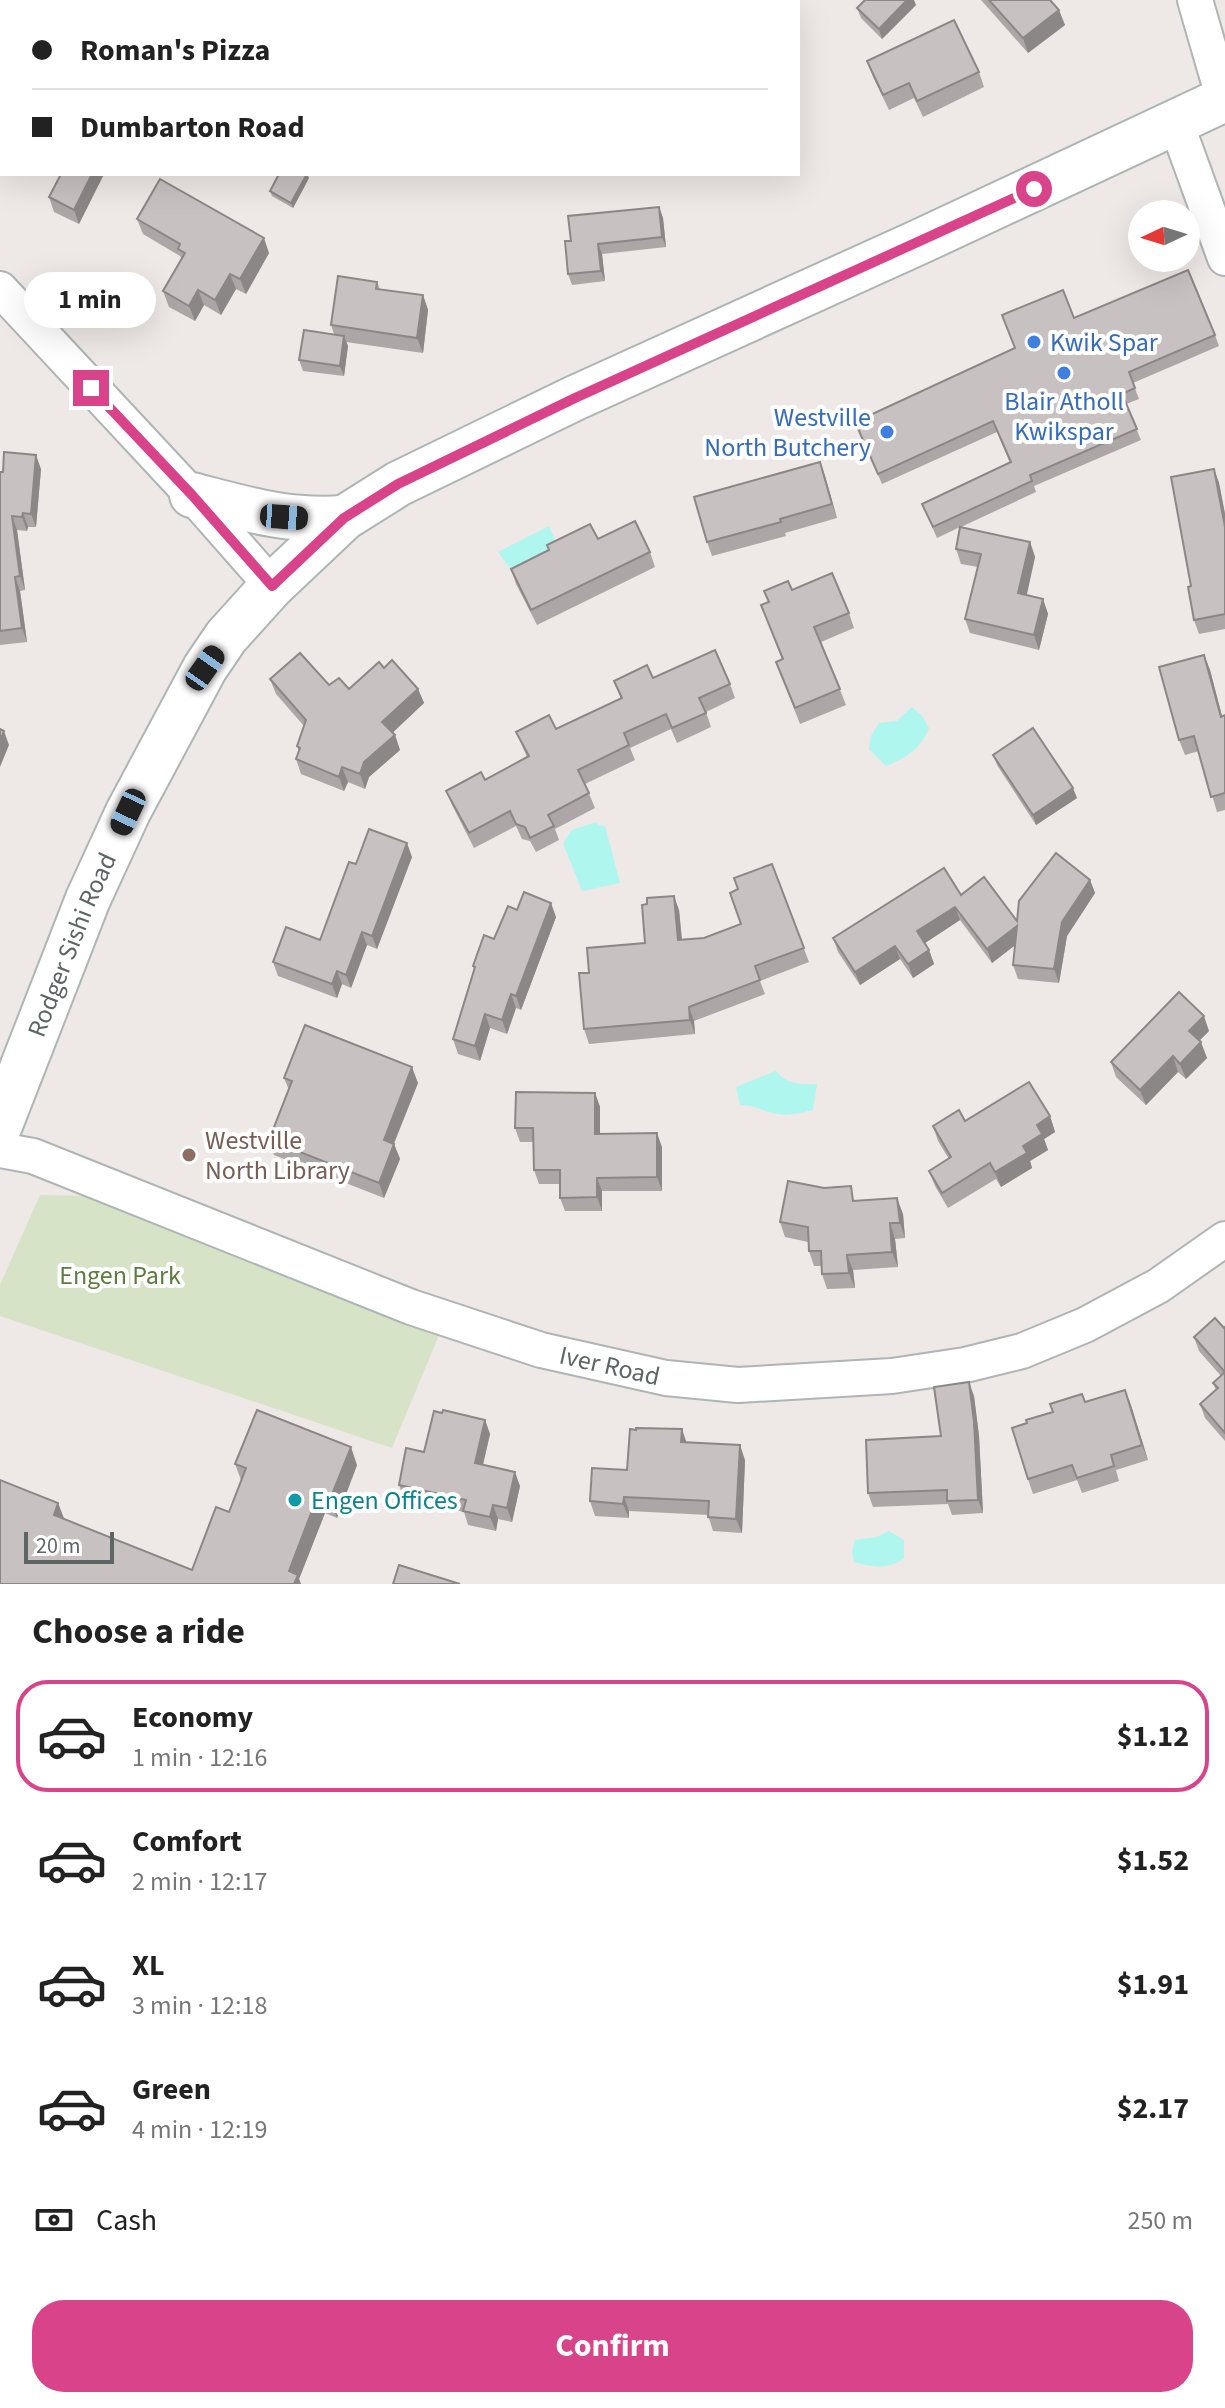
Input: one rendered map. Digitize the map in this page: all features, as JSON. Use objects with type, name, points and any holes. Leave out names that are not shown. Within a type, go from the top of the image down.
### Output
[{"type":"main road","name":"Rodger Sishi Road","points":[[0,1125],[88,899],[128,812],[205,668],[226,637],[272,586],[344,518],[398,484],[575,398],[1224,99]]},
{"type":"main road","points":[[192,495],[258,513],[319,520],[344,518]]},
{"type":"street","points":[[1195,0],[1224,99]]},
{"type":"street","points":[[1176,123],[1225,258]]},
{"type":"street","points":[[0,289],[192,495],[272,586]]},
{"type":"street","name":"Iver Road","points":[[0,1150],[33,1156],[411,1307],[541,1350],[666,1378],[738,1385],[892,1376],[965,1365],[1022,1351],[1085,1325],[1158,1286],[1225,1239]]},
{"type":"green space","name":"Engen Park","points":[[40,1195],[136,1197],[446,1318],[392,1448],[0,1316],[0,1285]]},
{"type":"water","points":[[549,526],[561,554],[515,575],[498,552]]},
{"type":"water","points":[[912,707],[929,728],[912,752],[886,766],[869,749],[871,736],[879,723],[897,721]]},
{"type":"water","points":[[597,822],[605,826],[620,883],[582,891],[563,843],[572,830]]},
{"type":"water","points":[[776,1071],[789,1081],[817,1084],[813,1110],[783,1115],[740,1105],[736,1087]]},
{"type":"water","points":[[889,1531],[904,1540],[904,1558],[880,1566],[854,1562],[852,1551],[855,1540],[877,1537]]},
{"type":"building","points":[[865,0],[907,0],[879,29],[857,8]]},
{"type":"building","points":[[989,0],[1050,0],[1059,10],[1023,38]]},
{"type":"building","points":[[954,20],[979,72],[917,101],[909,83],[883,95],[867,61]]},
{"type":"building","points":[[60,176],[91,176],[74,210],[49,197]]},
{"type":"building","points":[[278,176],[306,176],[291,203],[270,191]]},
{"type":"building","points":[[160,179],[264,238],[240,279],[230,274],[215,300],[198,290],[189,306],[163,291],[185,253],[178,249],[180,244],[137,219]]},
{"type":"building","points":[[659,207],[662,237],[598,244],[601,271],[568,274],[565,241],[571,241],[568,216]]},
{"type":"building","points":[[1189,272],[1215,335],[1129,372],[1135,388],[1122,394],[1137,429],[1030,475],[1032,481],[933,527],[922,504],[1011,462],[993,421],[878,474],[855,422],[1015,348],[1002,315],[1063,290],[1074,318]]},
{"type":"building","points":[[338,276],[377,282],[376,289],[423,295],[417,338],[331,325]]},
{"type":"building","points":[[304,330],[344,336],[340,366],[299,360]]},
{"type":"building","points":[[4,452],[36,455],[31,514],[12,516],[20,576],[15,577],[22,628],[0,631],[0,472],[3,472]]},
{"type":"building","points":[[820,462],[832,504],[707,542],[694,497]]},
{"type":"building","points":[[1214,469],[1225,527],[1225,614],[1194,620],[1188,587],[1191,586],[1171,477]]},
{"type":"building","points":[[635,521],[650,552],[531,610],[511,569],[549,550],[547,545],[590,524],[598,539]]},
{"type":"building","points":[[960,527],[1030,542],[1018,593],[1043,599],[1034,635],[965,619],[981,554],[956,549]]},
{"type":"building","points":[[832,573],[849,613],[814,627],[840,689],[795,708],[776,662],[783,659],[761,605],[769,602],[764,591],[788,581],[792,590]]},
{"type":"building","points":[[715,650],[730,684],[699,698],[706,713],[672,728],[666,714],[624,733],[629,745],[578,770],[589,793],[548,815],[554,826],[530,838],[525,827],[516,824],[510,811],[469,833],[446,791],[481,772],[485,780],[529,756],[516,732],[549,715],[556,729],[622,698],[614,681],[647,665],[653,678]]},
{"type":"building","points":[[300,653],[329,685],[339,678],[349,689],[379,662],[384,668],[392,660],[418,689],[382,722],[395,735],[364,762],[360,774],[342,767],[339,777],[296,759],[306,720],[270,679]]},
{"type":"building","points":[[1204,655],[1221,717],[1225,715],[1225,793],[1211,797],[1194,736],[1179,740],[1159,667]]},
{"type":"building","points":[[1033,728],[1073,788],[1033,815],[993,755]]},
{"type":"building","points":[[369,829],[407,843],[372,936],[362,932],[346,975],[337,971],[332,984],[273,962],[286,927],[320,940],[349,862],[356,864]]},
{"type":"building","points":[[1056,853],[1090,880],[1062,922],[1054,969],[1013,965],[1017,926],[987,949],[955,907],[917,931],[929,950],[908,964],[895,946],[855,972],[833,938],[944,868],[961,895],[984,877],[1017,921],[1019,901]]},
{"type":"building","points":[[772,864],[804,948],[755,966],[760,980],[689,1007],[690,1020],[584,1029],[579,973],[589,973],[587,948],[645,943],[642,905],[647,904],[647,898],[674,896],[678,940],[704,938],[741,924],[730,893],[738,889],[734,878]]},
{"type":"building","points":[[524,892],[551,903],[516,996],[511,994],[502,1020],[485,1014],[475,1046],[453,1039],[484,935],[494,939],[508,906],[517,910]]},
{"type":"building","points":[[1179,992],[1204,1016],[1189,1031],[1201,1042],[1180,1064],[1173,1056],[1140,1090],[1111,1062]]},
{"type":"building","points":[[305,1025],[412,1067],[384,1140],[394,1144],[379,1183],[269,1140],[292,1081],[284,1078]]},
{"type":"building","points":[[1029,1082],[1050,1116],[1037,1125],[1042,1134],[1023,1146],[1027,1153],[995,1172],[990,1163],[942,1193],[929,1171],[951,1157],[933,1126],[959,1110],[965,1121]]},
{"type":"building","points":[[516,1092],[595,1093],[595,1134],[657,1133],[657,1177],[597,1178],[597,1197],[560,1198],[560,1170],[534,1170],[533,1128],[515,1128]]},
{"type":"building","points":[[788,1181],[824,1188],[851,1186],[853,1201],[897,1198],[900,1223],[890,1223],[892,1252],[847,1255],[849,1273],[822,1274],[821,1251],[809,1251],[808,1227],[780,1222]]},
{"type":"building","points":[[1215,1318],[1225,1327],[1225,1372],[1194,1337]]},
{"type":"building","points":[[1225,1372],[1225,1433],[1200,1404],[1218,1388],[1213,1383]]},
{"type":"building","points":[[969,1382],[978,1500],[947,1501],[947,1490],[868,1493],[866,1440],[941,1436],[934,1387]]},
{"type":"building","points":[[1125,1390],[1142,1445],[1111,1455],[1114,1466],[1077,1478],[1072,1465],[1028,1479],[1012,1428],[1053,1412],[1050,1404],[1082,1394],[1085,1402]]},
{"type":"building","points":[[257,1410],[351,1447],[330,1499],[318,1495],[289,1571],[298,1575],[294,1584],[0,1584],[0,1480],[58,1503],[54,1515],[192,1570],[216,1507],[229,1512],[246,1468],[235,1464]]},
{"type":"building","points":[[443,1410],[485,1420],[475,1463],[515,1472],[507,1508],[493,1505],[490,1517],[463,1511],[466,1500],[399,1485],[406,1448],[424,1452],[434,1411],[442,1413]]},
{"type":"building","points":[[630,1429],[682,1429],[681,1442],[740,1445],[736,1519],[708,1517],[709,1501],[624,1497],[623,1504],[590,1501],[592,1468],[627,1470]]},
{"type":"building","points":[[399,1565],[460,1584],[393,1584]]},
{"type":"place","name":"Kwik Spar","points":[[1034,342]]},
{"type":"place","name":"Blair Atholl Kwikspar","points":[[1064,373]]},
{"type":"place","name":"Westville North Butchery","points":[[887,432]]},
{"type":"place","name":"Westville North Library","points":[[189,1155]]},
{"type":"place","name":"Engen Offices","points":[[295,1500]]},
{"type":"route","points":[[91,388],[272,586],[344,518],[398,484],[575,398],[1034,189]]}]
